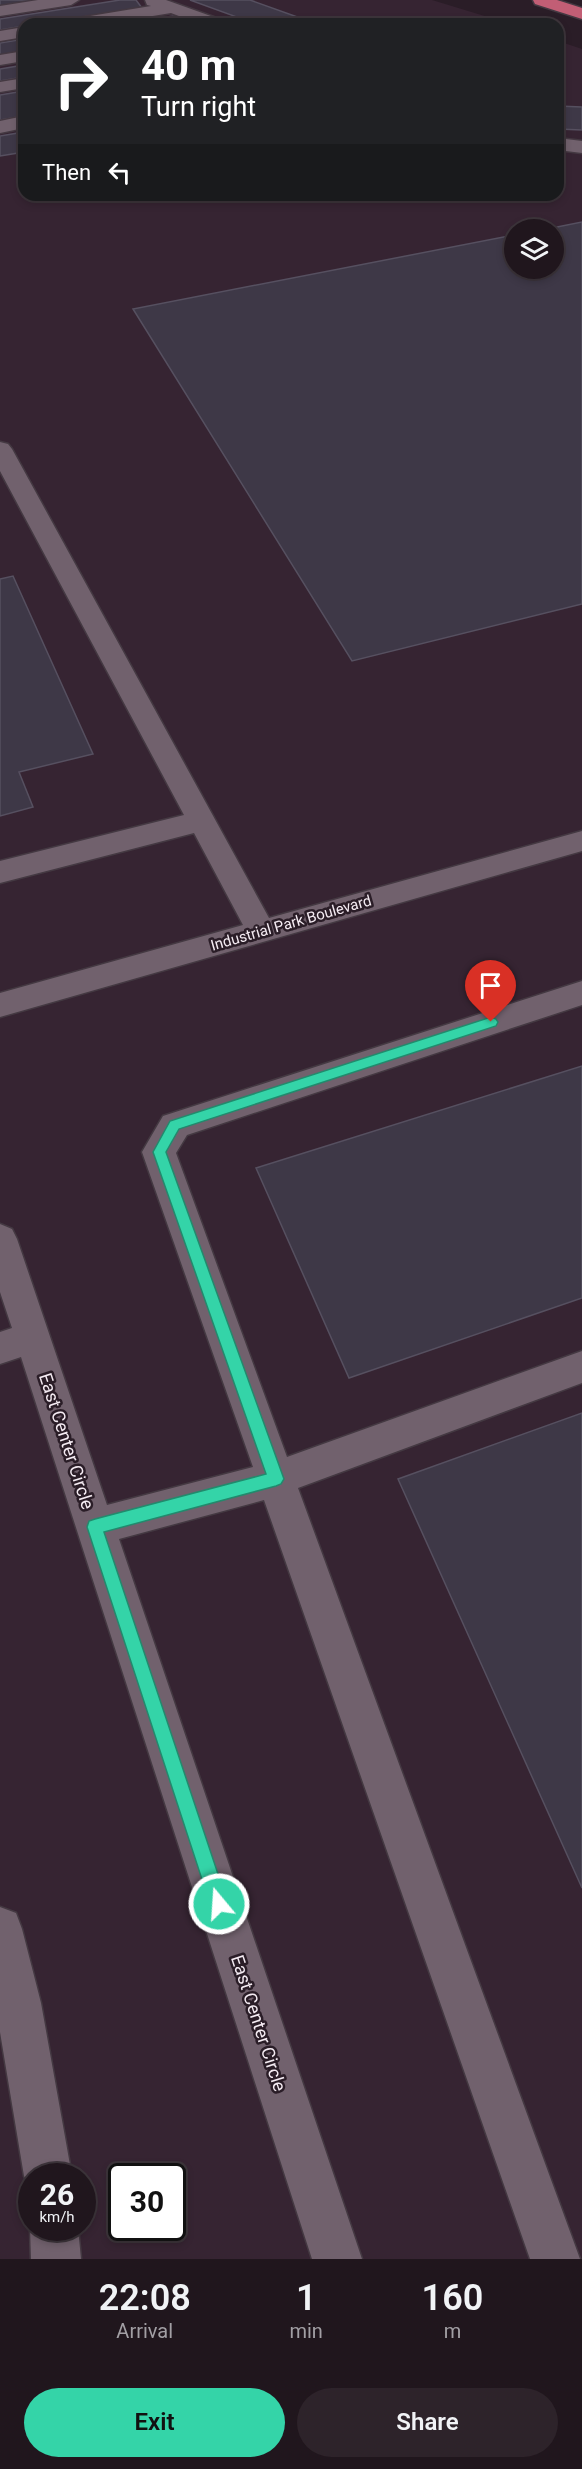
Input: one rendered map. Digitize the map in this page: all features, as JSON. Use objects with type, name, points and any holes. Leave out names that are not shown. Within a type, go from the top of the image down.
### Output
[{"type":"highway","points":[[541,0],[582,14]]},
{"type":"street","points":[[0,11],[71,0]]},
{"type":"street","points":[[151,0],[198,18]]},
{"type":"street","points":[[110,18],[172,8]]},
{"type":"street","points":[[0,36],[18,33]]},
{"type":"street","points":[[0,60],[18,57]]},
{"type":"street","points":[[0,87],[18,84]]},
{"type":"street","points":[[0,127],[18,123]]},
{"type":"street","points":[[564,145],[582,147]]},
{"type":"street","points":[[0,449],[261,931]]},
{"type":"street","points":[[0,873],[201,821]]},
{"type":"street","name":"Industrial Park Boulevard","points":[[0,1005],[582,841]]},
{"type":"street","points":[[555,2259],[159,1152],[175,1125],[582,993]]},
{"type":"street","name":"East Center Circle","points":[[0,1239],[16,1343],[95,1527],[337,2259]]},
{"type":"street","points":[[95,1527],[276,1479],[582,1367]]},
{"type":"street","points":[[0,1929],[18,2003],[46,2163]]},
{"type":"street","points":[[55,2241],[56,2259]]},
{"type":"shaded area","points":[[0,0],[432,0],[491,18],[18,18],[18,201],[564,201],[564,43],[582,49],[582,2259],[0,2259]]},
{"type":"building","points":[[0,0],[41,0],[0,6]]},
{"type":"building","points":[[120,0],[136,0],[142,8],[76,18],[18,18],[18,27],[0,30],[0,19]]},
{"type":"building","points":[[190,0],[250,0],[300,18],[240,18]]},
{"type":"building","points":[[18,40],[18,52],[0,55],[0,43]]},
{"type":"building","points":[[18,66],[18,78],[0,81],[0,69]]},
{"type":"building","points":[[18,92],[18,117],[0,120],[0,95]]},
{"type":"building","points":[[564,106],[582,107],[582,130],[564,129]]},
{"type":"building","points":[[18,133],[18,153],[0,156],[0,136]]},
{"type":"building","points":[[582,222],[582,604],[352,661],[133,309],[504,237],[504,279],[564,279],[564,226]]},
{"type":"building","points":[[13,576],[93,754],[19,772],[33,807],[0,816],[0,579]]},
{"type":"building","points":[[582,1066],[582,1298],[349,1378],[256,1168]]},
{"type":"building","points":[[582,1413],[582,1888],[398,1479]]},
{"type":"route","points":[[219,1904],[95,1527],[276,1479],[159,1152],[175,1125],[491,1022]]}]
